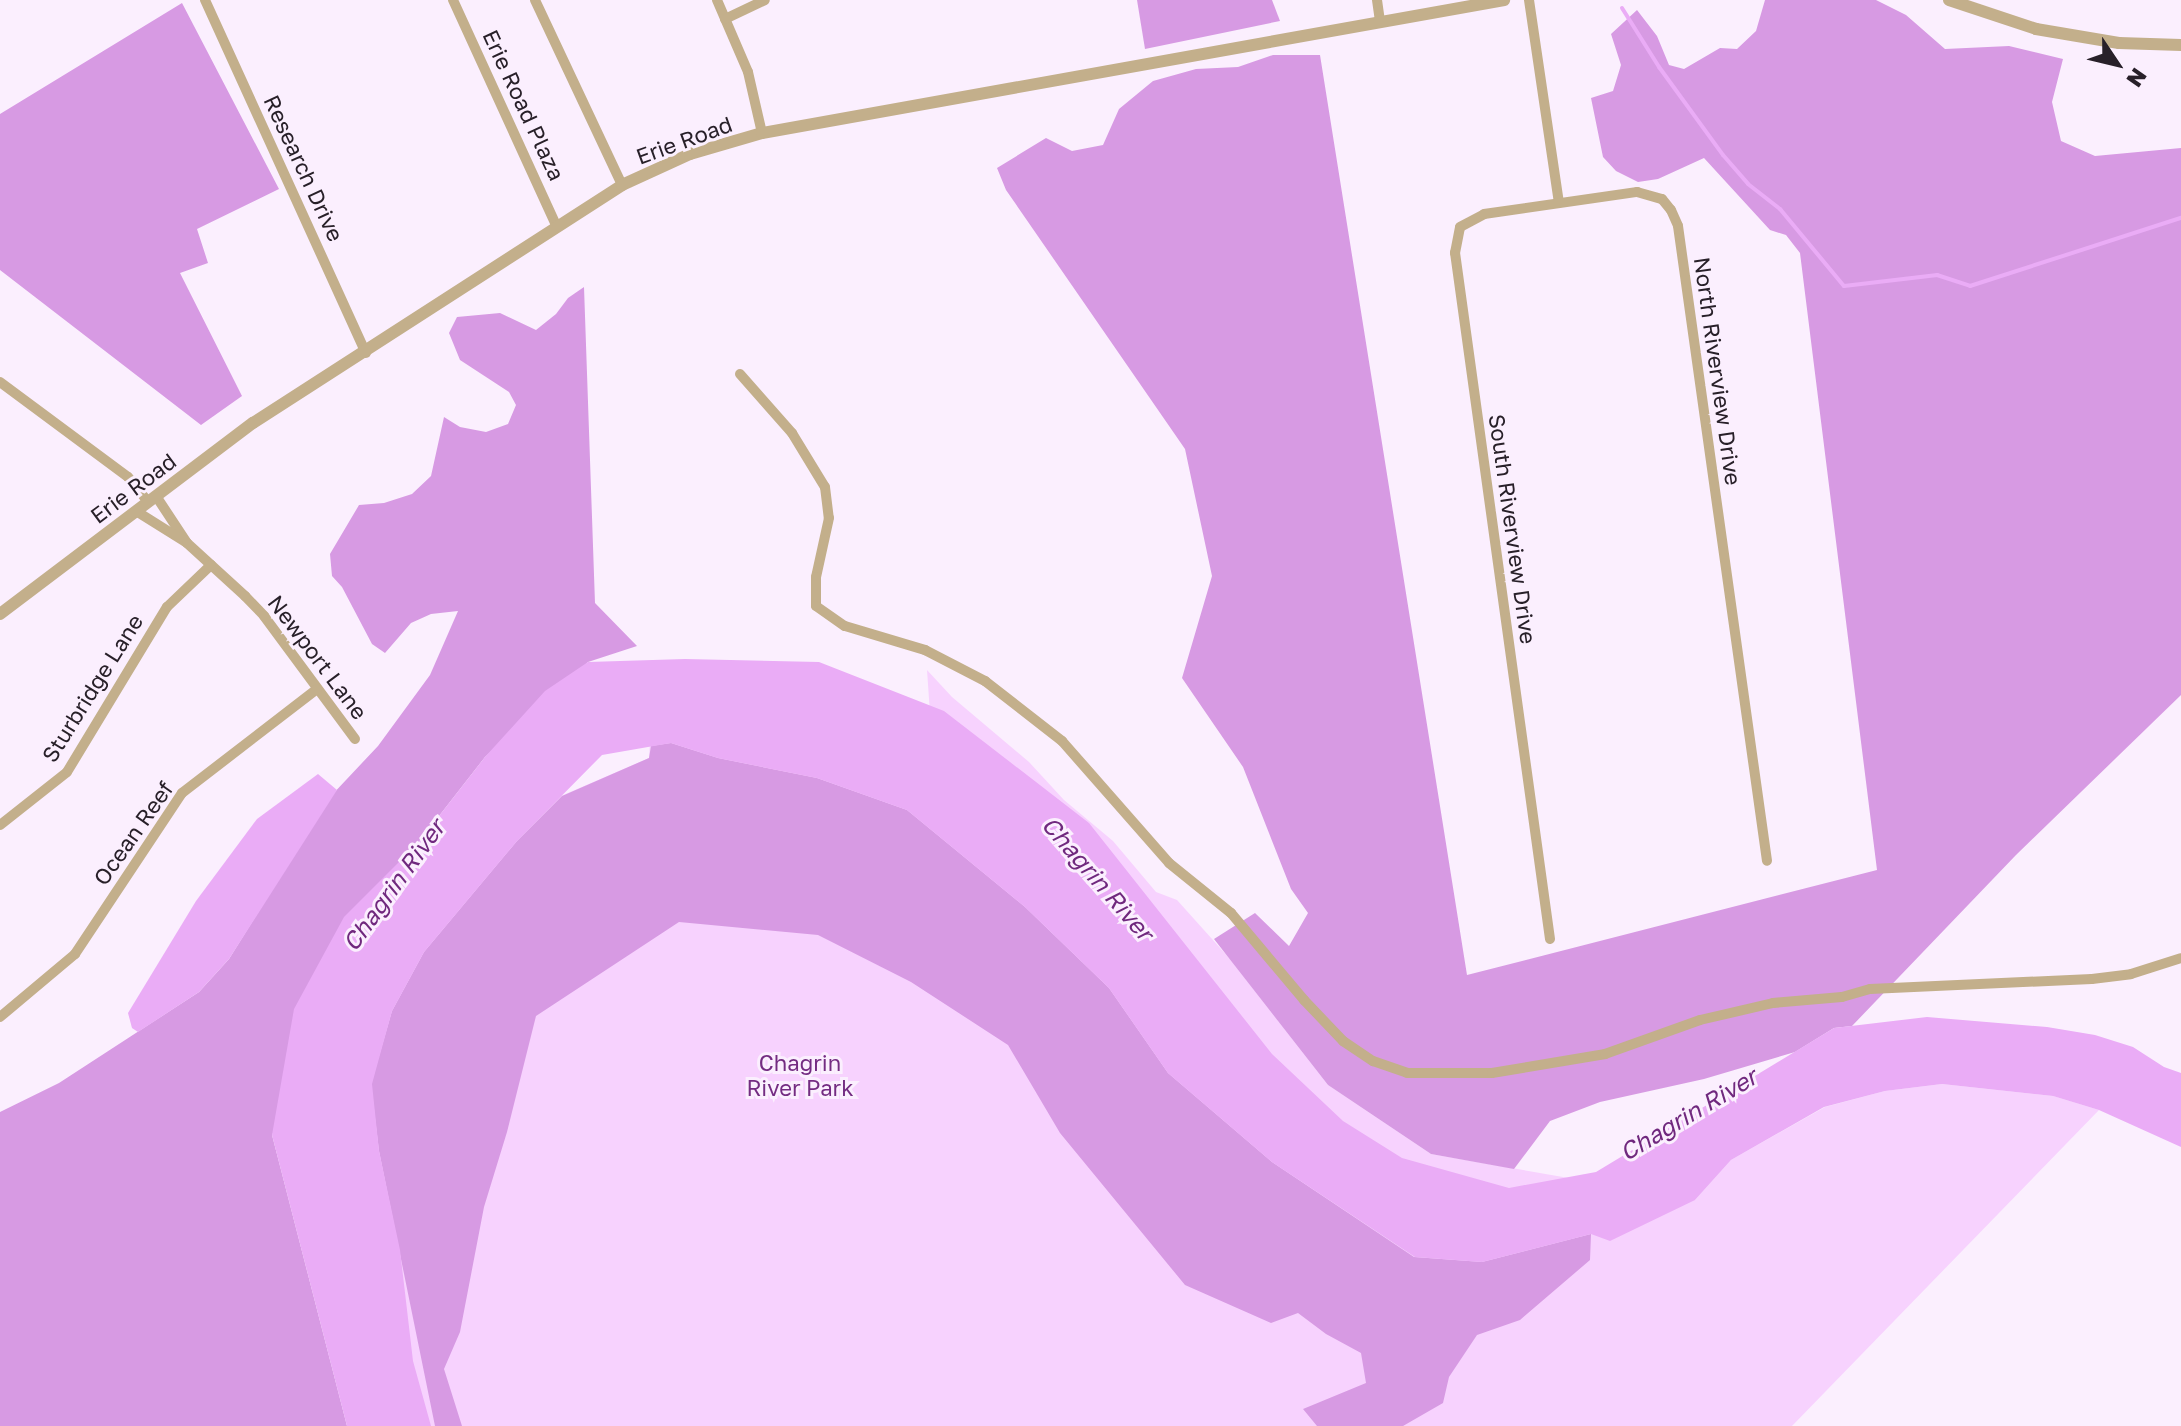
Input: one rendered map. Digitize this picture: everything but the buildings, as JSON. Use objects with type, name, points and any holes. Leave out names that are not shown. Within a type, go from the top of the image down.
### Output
[{"type":"street","name":"Research Drive","points":[[205,0],[366,353]]},
{"type":"street","name":"Erie Road Plaza","points":[[453,0],[557,227]]},
{"type":"street","points":[[535,0],[622,185]]},
{"type":"street","points":[[717,0],[748,72],[762,133]]},
{"type":"street","points":[[725,19],[765,0]]},
{"type":"street","points":[[1377,0],[1380,22]]},
{"type":"street","name":"Erie Road","points":[[0,614],[253,423],[366,353],[622,185],[690,154],[762,133],[1504,0]]},
{"type":"street","points":[[1529,0],[1559,203]]},
{"type":"street","points":[[1949,0],[2036,29],[2119,43],[2181,45]]},
{"type":"street","name":"North Riverview Drive","points":[[1559,203],[1650,193],[1671,210],[1678,226],[1767,861]]},
{"type":"street","name":"South Riverview Drive","points":[[1550,939],[1455,253],[1460,227],[1472,219],[1559,203]]},
{"type":"street","points":[[740,374],[792,433],[825,487],[829,518],[816,577],[816,606],[845,626],[925,650],[985,681],[1062,741],[1169,863],[1231,913],[1343,1041],[1373,1061],[1407,1073],[1492,1073],[1605,1054],[1700,1020],[1773,1003],[1842,997],[1870,989],[2092,979],[2131,974],[2181,958]]},
{"type":"street","points":[[0,382],[128,477],[152,499],[187,543]]},
{"type":"street","name":"Newport Lane","points":[[136,511],[187,543],[264,616],[355,739]]},
{"type":"street","name":"Sturbridge Lane","points":[[0,825],[67,772],[167,607],[211,565]]},
{"type":"street","name":"Ocean Reef","points":[[0,1017],[75,954],[182,793],[317,689]]},
{"type":"green space","name":"Chagrin River Park","points":[[927,670],[952,697],[1029,762],[1064,800],[1113,841],[1156,892],[1177,900],[1230,959],[1328,1085],[1431,1154],[1695,1200],[1731,1160],[1825,1107],[1885,1091],[1942,1084],[2053,1096],[2099,1110],[1792,1426],[395,1426],[343,969],[482,830],[649,758],[653,690],[932,742]]},
{"type":"shaded area","points":[[1137,0],[1272,0],[1280,21],[1145,49]]},
{"type":"shaded area","points":[[1765,0],[1876,0],[1906,15],[1945,49],[2009,46],[2063,59],[2052,102],[2061,141],[2095,156],[2181,148],[2181,695],[2016,855],[1852,1026],[1834,1028],[1795,1052],[1704,1079],[1600,1102],[1550,1121],[1514,1169],[1431,1154],[1328,1085],[1214,939],[1255,913],[1289,946],[1308,913],[1291,889],[1243,767],[1182,678],[1212,576],[1185,449],[1006,190],[997,168],[1046,138],[1072,151],[1103,145],[1119,109],[1153,81],[1196,69],[1238,67],[1273,55],[1320,55],[1467,975],[1877,870],[1800,253],[1786,235],[1770,230],[1704,158],[1658,179],[1638,182],[1616,171],[1603,157],[1591,98],[1613,91],[1621,65],[1611,34],[1637,10],[1657,36],[1669,65],[1684,69],[1720,48],[1737,49],[1756,31]]},
{"type":"shaded area","points":[[182,3],[279,189],[197,229],[208,263],[180,273],[242,396],[201,425],[0,270],[0,114]]},
{"type":"shaded area","points":[[584,287],[595,603],[637,646],[588,662],[485,757],[418,843],[272,1135],[347,1426],[0,1426],[0,1112],[59,1083],[199,992],[229,959],[330,797],[378,746],[430,675],[458,611],[431,614],[411,623],[385,653],[372,644],[342,587],[332,576],[330,554],[359,505],[384,503],[412,494],[431,476],[444,417],[460,427],[486,432],[508,424],[516,405],[509,392],[460,360],[449,333],[457,317],[500,313],[536,330],[556,314],[568,298]]},
{"type":"shaded area","points":[[671,743],[718,758],[817,778],[907,810],[1025,907],[1109,988],[1168,1073],[1272,1162],[1414,1257],[1482,1262],[1591,1234],[1590,1260],[1520,1320],[1477,1335],[1449,1377],[1443,1403],[1403,1426],[1317,1426],[1303,1409],[1366,1383],[1361,1353],[1326,1334],[1298,1313],[1271,1323],[1185,1285],[1060,1133],[1008,1045],[911,982],[818,935],[679,922],[536,1016],[507,1132],[484,1207],[460,1332],[444,1369],[462,1426],[435,1426],[379,1151],[371,1084],[392,1011],[424,952],[517,841],[562,796],[649,758],[651,746]]},
{"type":"water","name":"Chagrin River","points":[[685,659],[819,662],[944,711],[1089,823],[1272,1054],[1343,1121],[1402,1158],[1509,1188],[1596,1172],[1834,1028],[1927,1017],[2047,1027],[2095,1035],[2133,1047],[2164,1067],[2181,1073],[2181,1147],[2099,1110],[2053,1096],[1942,1084],[1885,1091],[1824,1107],[1731,1160],[1695,1200],[1610,1241],[1591,1234],[1482,1262],[1415,1257],[1272,1162],[1168,1073],[1109,988],[1025,907],[907,810],[817,778],[718,758],[671,743],[602,755],[517,841],[424,952],[392,1011],[372,1084],[379,1151],[400,1250],[413,1361],[431,1426],[347,1426],[272,1135],[294,1009],[344,917],[418,843],[485,757],[545,691],[588,662]]},
{"type":"water","points":[[318,774],[337,790],[229,959],[199,992],[138,1032],[132,1028],[128,1013],[196,901],[257,819]]},
{"type":"waterway","points":[[1622,8],[1659,67],[1723,155],[1748,184],[1780,209],[1844,286],[1937,275],[1970,286],[2181,218]]}]
